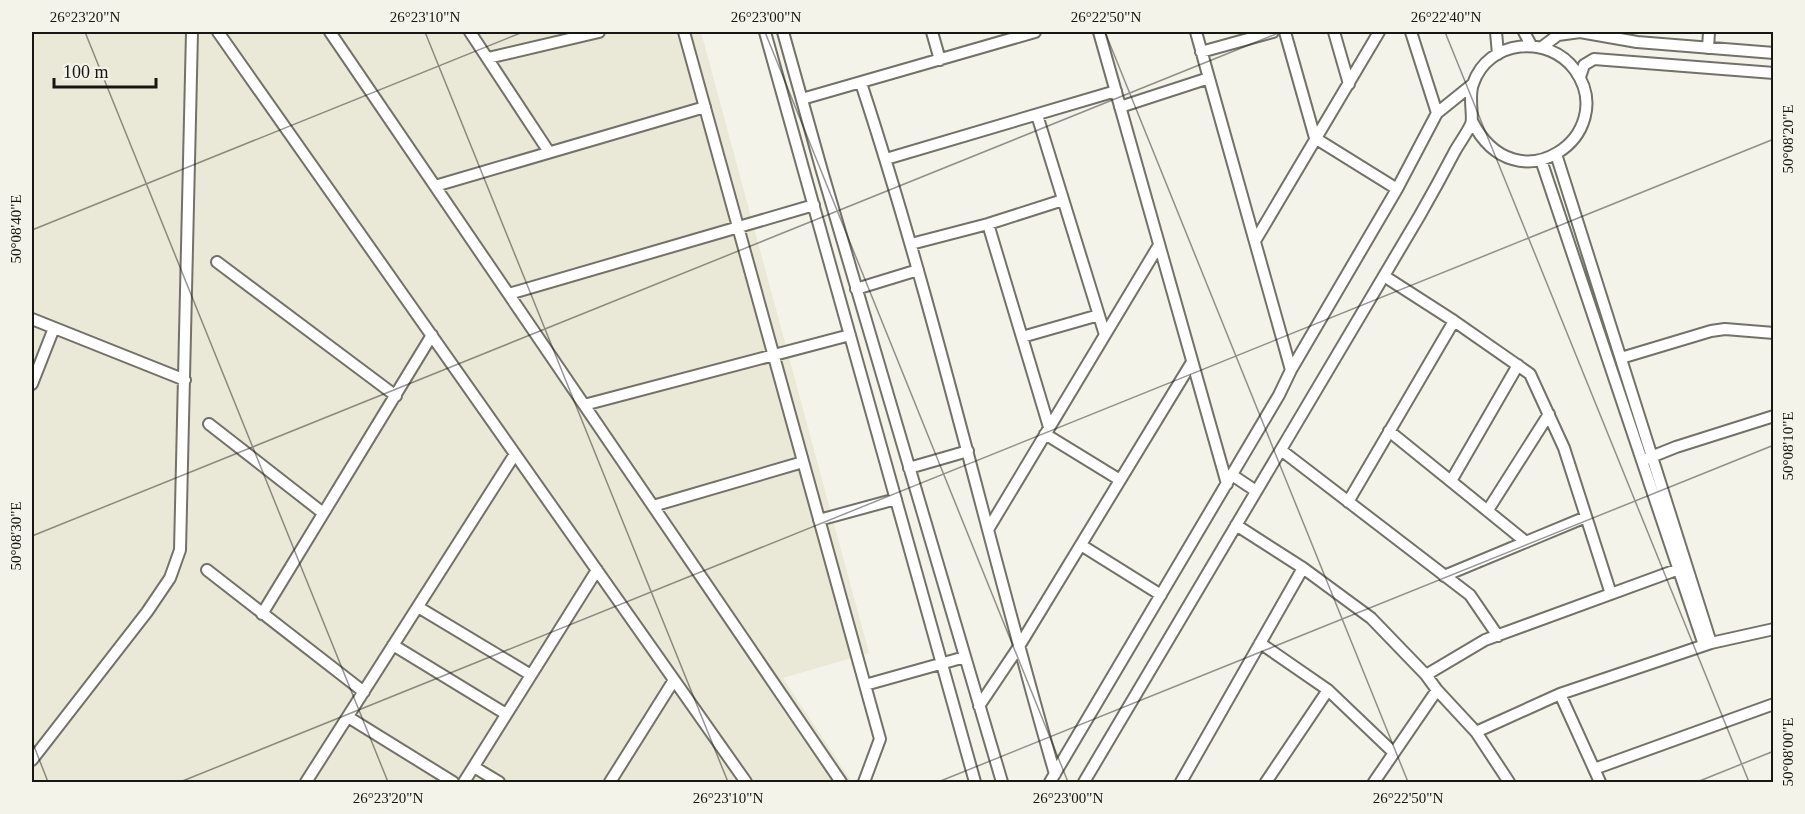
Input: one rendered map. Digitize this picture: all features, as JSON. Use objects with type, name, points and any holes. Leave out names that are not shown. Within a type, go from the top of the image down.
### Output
[{"type":"street","points":[[32,760],[147,612],[170,578],[180,550],[192,32]]},
{"type":"street","points":[[218,32],[746,783]]},
{"type":"street","points":[[330,32],[841,783]]},
{"type":"street","points":[[470,32],[549,152]]},
{"type":"street","points":[[488,58],[556,36],[598,32]]},
{"type":"street","points":[[684,32],[880,739],[864,783]]},
{"type":"street","points":[[765,32],[975,783]]},
{"type":"street","points":[[783,32],[856,289],[1002,783]]},
{"type":"street","points":[[932,32],[940,60]]},
{"type":"street","points":[[802,99],[1035,32]]},
{"type":"street","points":[[1099,32],[1192,362],[1229,479],[1256,491]]},
{"type":"street","points":[[1196,32],[1291,370]]},
{"type":"street","points":[[1202,52],[1273,32]]},
{"type":"street","points":[[1285,32],[1315,138],[1397,189]]},
{"type":"street","points":[[1334,32],[1349,84]]},
{"type":"street","points":[[1255,241],[1379,32]]},
{"type":"street","points":[[1411,32],[1437,113]]},
{"type":"street","points":[[1496,32],[1498,54]]},
{"type":"street","points":[[1524,32],[1536,46]]},
{"type":"street","points":[[1536,46],[1558,35],[1580,32],[1636,37],[1708,48],[1773,53]]},
{"type":"street","points":[[1708,48],[1709,32]]},
{"type":"street","points":[[1515,46],[1536,46],[1557,53],[1580,76],[1585,91],[1584,120],[1573,140],[1556,154],[1541,160],[1524,161],[1507,158],[1492,149],[1480,136],[1472,121],[1470,96],[1473,84],[1484,65],[1498,54],[1515,46]]},
{"type":"street","points":[[1580,76],[1584,65],[1594,59],[1773,73]]},
{"type":"street","points":[[1120,107],[1209,78]]},
{"type":"street","points":[[861,83],[911,244],[968,451],[1052,778]]},
{"type":"street","points":[[1052,778],[1279,395],[1291,370],[1397,189],[1437,113],[1473,84]]},
{"type":"street","points":[[886,159],[1116,91]]},
{"type":"street","points":[[435,186],[705,107]]},
{"type":"street","points":[[1036,115],[1105,335]]},
{"type":"street","points":[[1083,783],[1384,276],[1472,121]]},
{"type":"street","points":[[1556,154],[1621,358],[1679,569],[1708,644]]},
{"type":"street","points":[[1541,160],[1647,459],[1708,644]]},
{"type":"street","points":[[911,244],[988,224],[1063,200]]},
{"type":"street","points":[[508,294],[813,205]]},
{"type":"street","points":[[988,224],[1047,430],[1120,480]]},
{"type":"street","points":[[989,528],[1159,245]]},
{"type":"street","points":[[217,262],[396,396]]},
{"type":"street","points":[[856,289],[918,270]]},
{"type":"street","points":[[1384,276],[1530,374],[1564,448],[1611,594]]},
{"type":"street","points":[[1022,337],[1099,315]]},
{"type":"street","points":[[32,319],[185,380]]},
{"type":"street","points":[[1348,502],[1454,321]]},
{"type":"street","points":[[32,384],[54,328]]},
{"type":"street","points":[[1621,358],[1711,331],[1725,329],[1773,333]]},
{"type":"street","points":[[262,614],[432,335]]},
{"type":"street","points":[[584,405],[850,335]]},
{"type":"street","points":[[979,706],[1018,648],[1192,362]]},
{"type":"street","points":[[1451,481],[1518,365]]},
{"type":"street","points":[[1488,510],[1548,414]]},
{"type":"street","points":[[1647,459],[1676,447],[1773,416]]},
{"type":"street","points":[[208,424],[323,513]]},
{"type":"street","points":[[1389,431],[1526,542]]},
{"type":"street","points":[[1281,450],[1470,595],[1498,636]]},
{"type":"street","points":[[909,468],[968,451]]},
{"type":"street","points":[[306,783],[515,454]]},
{"type":"street","points":[[653,506],[803,462]]},
{"type":"street","points":[[819,520],[896,499]]},
{"type":"street","points":[[1444,576],[1586,517]]},
{"type":"street","points":[[1236,525],[1303,568],[1371,618],[1426,675],[1476,732],[1509,783]]},
{"type":"street","points":[[1081,545],[1161,595]]},
{"type":"street","points":[[1181,783],[1303,568]]},
{"type":"street","points":[[1426,675],[1485,640],[1679,569]]},
{"type":"street","points":[[207,570],[364,692]]},
{"type":"street","points":[[464,783],[597,570]]},
{"type":"street","points":[[418,607],[531,675]]},
{"type":"street","points":[[1476,732],[1560,694],[1708,644],[1773,629]]},
{"type":"street","points":[[1260,643],[1328,690],[1394,753]]},
{"type":"street","points":[[393,645],[506,714]]},
{"type":"street","points":[[865,685],[965,657]]},
{"type":"street","points":[[610,783],[674,680]]},
{"type":"street","points":[[1266,783],[1328,690]]},
{"type":"street","points":[[1374,783],[1437,690]]},
{"type":"street","points":[[1560,694],[1600,783]]},
{"type":"street","points":[[1594,769],[1773,704]]},
{"type":"street","points":[[348,717],[453,783]]},
{"type":"street","points":[[474,767],[499,783]]},
{"type":"shaded area","points":[[32,32],[701,32],[869,653],[783,678],[852,782],[32,782]]}]
